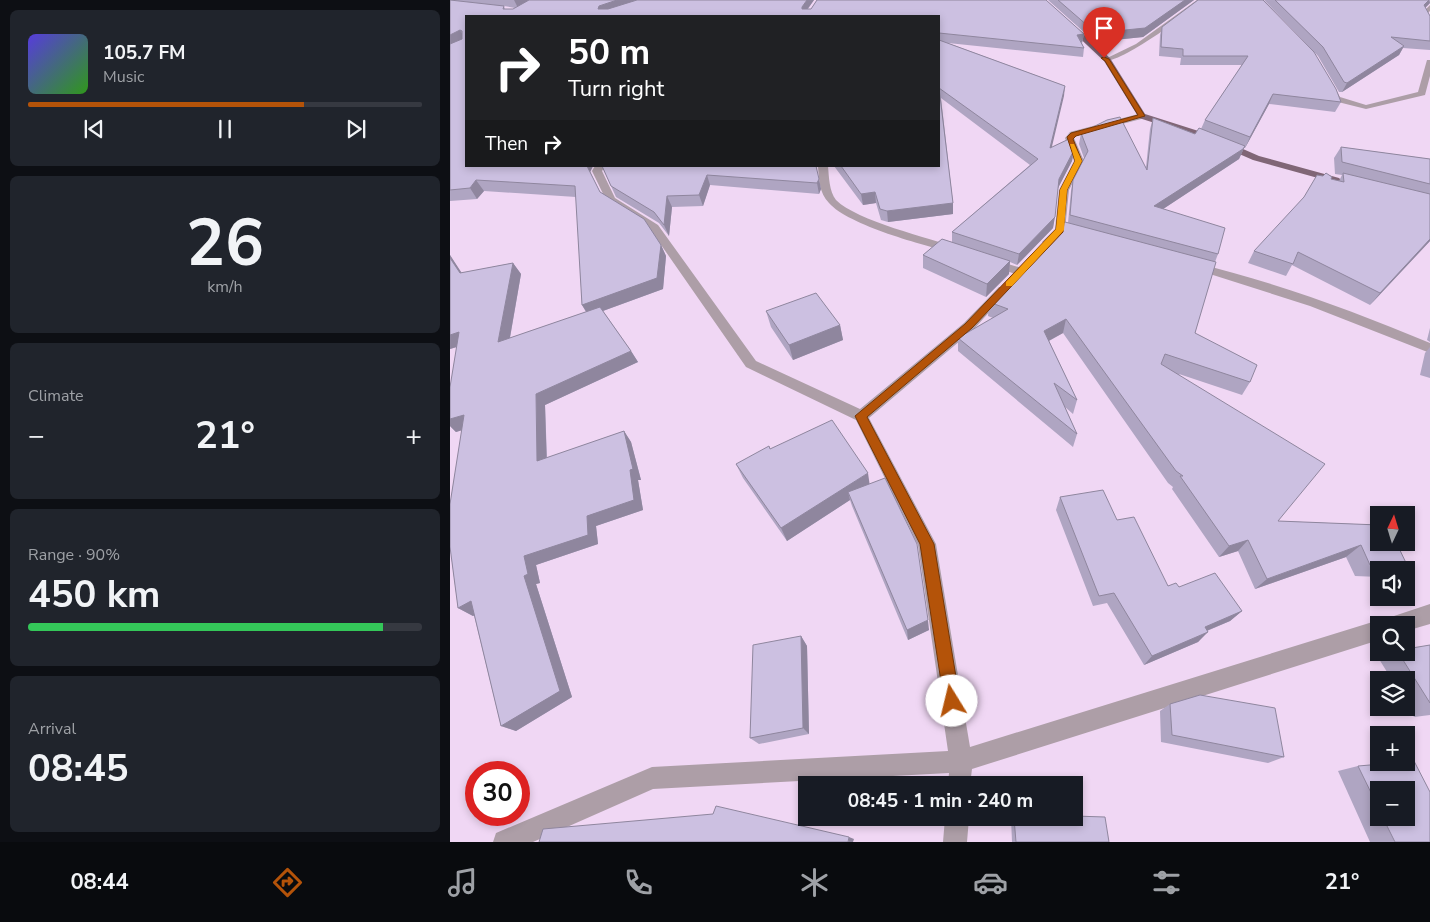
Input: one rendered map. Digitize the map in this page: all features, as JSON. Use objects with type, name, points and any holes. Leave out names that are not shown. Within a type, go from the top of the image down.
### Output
[{"type":"main road","points":[[1042,0],[1107,60],[1142,116],[1208,136],[1256,158],[1345,182]]},
{"type":"street","points":[[1107,60],[1138,45],[1201,0]]},
{"type":"street","points":[[1430,7],[1424,14],[1430,25]]},
{"type":"street","points":[[1323,75],[1337,99],[1366,107],[1422,93],[1430,62]]},
{"type":"street","points":[[861,416],[969,326],[1037,254],[1065,231],[1064,190],[1079,161],[1069,138],[1074,134],[1142,116]]},
{"type":"street","points":[[599,167],[597,171],[611,200],[654,227],[751,364],[861,416],[927,544],[961,761],[960,776]]},
{"type":"street","points":[[823,167],[825,190],[834,203],[852,216],[964,253]]},
{"type":"street","points":[[983,259],[1021,272]]},
{"type":"street","points":[[1179,262],[1244,279],[1394,332],[1430,348]]},
{"type":"street","points":[[1415,619],[1430,614]]},
{"type":"street","points":[[505,842],[652,778],[916,765],[961,761],[1370,633]]},
{"type":"street","points":[[955,842],[956,826]]},
{"type":"building","points":[[450,0],[504,6],[503,9],[513,9],[529,0],[617,0],[599,6],[598,9],[608,9],[637,0],[807,0],[802,9],[811,9],[817,0],[1046,0],[1084,34],[1077,35],[1084,48],[940,33],[940,15],[465,15],[465,167],[588,167],[600,192],[644,219],[661,245],[657,278],[582,305],[575,186],[476,180],[470,188],[450,190],[450,44],[462,39],[462,31],[460,30],[450,35]]},
{"type":"building","points":[[1058,0],[1185,0],[1145,28],[1096,33]]},
{"type":"building","points":[[1198,0],[1263,0],[1314,52],[1336,89],[1341,102],[1273,94],[1250,137],[1205,120],[1248,56],[1183,56],[1183,49],[1161,47],[1162,27]]},
{"type":"building","points":[[1275,0],[1429,0],[1424,5],[1430,16],[1430,41],[1391,37],[1404,46],[1347,83],[1344,82],[1323,47]]},
{"type":"building","points":[[940,40],[1065,86],[1050,148],[1069,139],[1074,150],[1059,179],[1055,217],[1019,254],[952,232],[1038,159],[940,89]]},
{"type":"building","points":[[940,96],[953,203],[887,211],[880,209],[875,192],[861,194],[842,167],[940,167]]},
{"type":"building","points":[[1120,117],[1147,170],[1153,118],[1195,134],[1199,128],[1245,146],[1154,206],[1225,228],[1218,254],[1070,215],[1073,180],[1088,151],[1081,133],[1107,120]]},
{"type":"building","points":[[1341,147],[1430,159],[1430,184],[1342,162]]},
{"type":"building","points":[[602,167],[816,167],[819,179],[817,183],[707,175],[699,195],[667,196],[664,225],[654,212],[611,186]]},
{"type":"building","points":[[1326,173],[1332,177],[1331,179],[1344,182],[1343,173],[1430,194],[1430,239],[1380,293],[1298,252],[1293,264],[1254,251],[1304,197],[1317,175],[1323,176]]},
{"type":"building","points":[[1065,222],[1216,262],[1195,333],[1257,365],[1250,382],[1165,354],[1161,364],[1325,464],[1278,521],[1370,525],[1370,551],[1400,551],[1405,561],[1370,561],[1370,565],[1361,545],[1267,579],[1248,540],[1229,546],[1180,476],[1183,476],[1176,471],[1066,319],[1044,331],[1077,400],[1054,383],[1077,434],[958,338],[1008,309],[989,302]]},
{"type":"building","points":[[942,239],[1010,261],[987,284],[923,255]]},
{"type":"building","points":[[450,258],[460,273],[513,263],[498,342],[600,307],[631,351],[536,394],[537,461],[624,431],[633,469],[630,470],[634,500],[587,516],[588,535],[524,556],[528,574],[524,576],[560,691],[501,726],[471,601],[458,608],[450,547],[450,504],[464,415],[450,419],[450,387],[459,332],[450,335]]},
{"type":"building","points":[[816,293],[840,325],[789,345],[766,311]]},
{"type":"building","points":[[832,420],[868,473],[781,528],[736,464],[769,446],[770,449]]},
{"type":"building","points":[[885,478],[917,544],[928,620],[907,630],[848,492]]},
{"type":"building","points":[[1103,490],[1117,520],[1134,517],[1168,586],[1176,583],[1179,587],[1215,573],[1242,611],[1205,627],[1208,632],[1152,656],[1114,593],[1099,596],[1060,497]]},
{"type":"building","points":[[801,636],[803,728],[750,738],[753,645]]},
{"type":"building","points":[[1430,645],[1430,703],[1415,679],[1415,671],[1410,671],[1404,661],[1415,661],[1415,648]]},
{"type":"building","points":[[1200,695],[1275,708],[1284,757],[1172,735],[1170,704]]},
{"type":"building","points":[[1415,763],[1430,792],[1430,842],[1395,842],[1387,826],[1415,826],[1415,781],[1370,781],[1370,791],[1358,766],[1370,765],[1370,771],[1415,771]]},
{"type":"building","points":[[716,806],[849,837],[848,842],[539,842],[543,829],[713,814]]},
{"type":"building","points":[[1083,816],[1105,817],[1109,842],[1016,842],[1015,826],[1083,826]]},
{"type":"slow traffic","points":[[1009,284],[1060,230],[1064,190],[1079,161],[1072,145]]},
{"type":"route","points":[[952,701],[927,544],[861,416],[969,326],[1060,230],[1064,190],[1079,161],[1069,138],[1074,134],[1142,116],[1104,58]]}]
